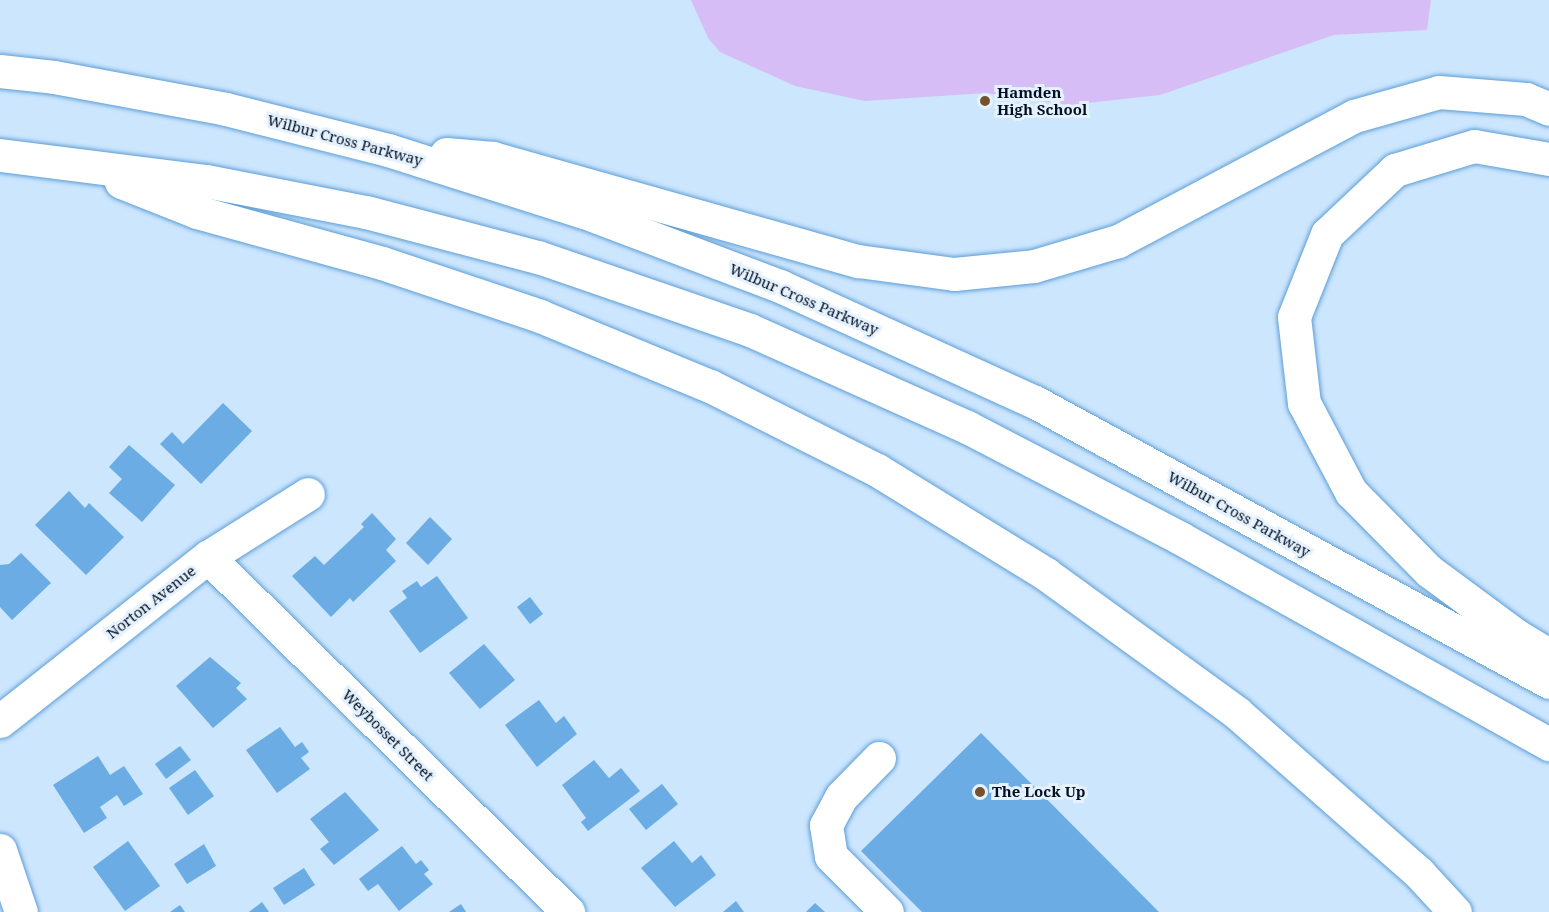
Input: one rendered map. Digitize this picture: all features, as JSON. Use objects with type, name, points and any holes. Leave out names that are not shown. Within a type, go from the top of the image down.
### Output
[{"type":"main road","name":"Wilbur Cross Parkway","points":[[0,70],[54,77],[226,109],[388,150],[584,212],[780,286],[1025,397],[1549,682]]},
{"type":"main road","points":[[388,150],[492,158],[858,261],[954,274],[1034,266],[1118,241],[1354,116],[1439,92],[1526,99],[1549,109]]},
{"type":"main road","points":[[1549,159],[1474,146],[1395,170],[1327,234],[1294,317],[1304,403],[1351,492],[1429,571],[1517,636],[1549,655]]},
{"type":"main road","points":[[0,155],[206,181],[366,212],[538,257],[750,330],[967,426],[1180,538],[1549,744]]},
{"type":"main road","points":[[75,163],[197,212],[382,263],[540,316],[710,386],[877,470],[1046,574],[1237,713],[1419,873],[1455,912]]},
{"type":"main road","name":"Norton Avenue","points":[[0,721],[208,557],[308,494]]},
{"type":"main road","name":"Weybosset Street","points":[[208,557],[568,912]]},
{"type":"main road","points":[[879,758],[841,797],[826,825],[831,856],[886,912]]},
{"type":"main road","points":[[0,850],[21,912]]},
{"type":"shaded area","points":[[691,0],[1431,0],[1427,30],[1334,35],[1160,95],[1069,105],[986,93],[865,101],[795,86],[720,52],[708,38]]},
{"type":"building","points":[[223,403],[252,431],[201,484],[160,444],[172,432],[183,444]]},
{"type":"building","points":[[129,445],[175,485],[142,522],[109,493],[122,479],[109,467]]},
{"type":"building","points":[[69,491],[85,508],[89,503],[124,537],[86,575],[35,525]]},
{"type":"building","points":[[372,513],[396,539],[386,550],[396,561],[353,602],[350,598],[331,617],[292,576],[315,556],[324,565],[364,527],[361,524]]},
{"type":"building","points":[[430,517],[452,539],[428,565],[406,543]]},
{"type":"building","points":[[21,553],[51,583],[12,620],[0,607],[0,565],[9,564]]},
{"type":"building","points":[[437,576],[468,618],[420,653],[389,611],[407,598],[402,591],[417,581],[421,587]]},
{"type":"building","points":[[530,597],[543,614],[530,624],[517,607]]},
{"type":"building","points":[[484,644],[515,680],[480,709],[449,673]]},
{"type":"building","points":[[210,657],[241,683],[236,688],[247,699],[213,728],[176,686]]},
{"type":"building","points":[[539,700],[556,723],[564,716],[577,734],[537,767],[505,725]]},
{"type":"building","points":[[280,727],[295,747],[302,742],[309,752],[301,758],[310,769],[277,793],[246,750]]},
{"type":"building","name":"The Lock Up","points":[[981,733],[1159,912],[922,912],[861,851]]},
{"type":"building","points":[[180,746],[191,760],[166,779],[155,764]]},
{"type":"building","points":[[98,756],[110,775],[124,766],[143,794],[124,806],[117,795],[100,807],[107,818],[84,833],[53,785]]},
{"type":"building","points":[[594,760],[609,778],[621,768],[640,791],[588,831],[581,822],[586,818],[562,785]]},
{"type":"building","points":[[195,770],[214,796],[188,815],[169,788]]},
{"type":"building","points":[[662,784],[678,804],[646,830],[629,809]]},
{"type":"building","points":[[345,792],[379,830],[334,865],[320,849],[329,842],[310,819]]},
{"type":"building","points":[[128,841],[160,886],[125,911],[93,867]]},
{"type":"building","points":[[674,841],[692,863],[701,855],[716,875],[675,907],[641,868]]},
{"type":"building","points":[[204,844],[216,866],[187,884],[174,864]]},
{"type":"building","points":[[402,846],[416,864],[421,860],[429,870],[424,874],[433,884],[399,911],[378,884],[368,891],[359,879]]},
{"type":"building","points":[[304,868],[315,885],[284,905],[273,888]]},
{"type":"building","points":[[736,901],[744,912],[723,912]]},
{"type":"building","points":[[262,902],[269,912],[249,912]]},
{"type":"building","points":[[815,903],[825,912],[806,912]]},
{"type":"building","points":[[461,904],[466,912],[449,912]]},
{"type":"building","points":[[180,905],[185,912],[170,912]]},
{"type":"place","name":"Hamden High School","points":[[985,101]]},
{"type":"place","name":"The Lock Up","points":[[980,792]]}]
